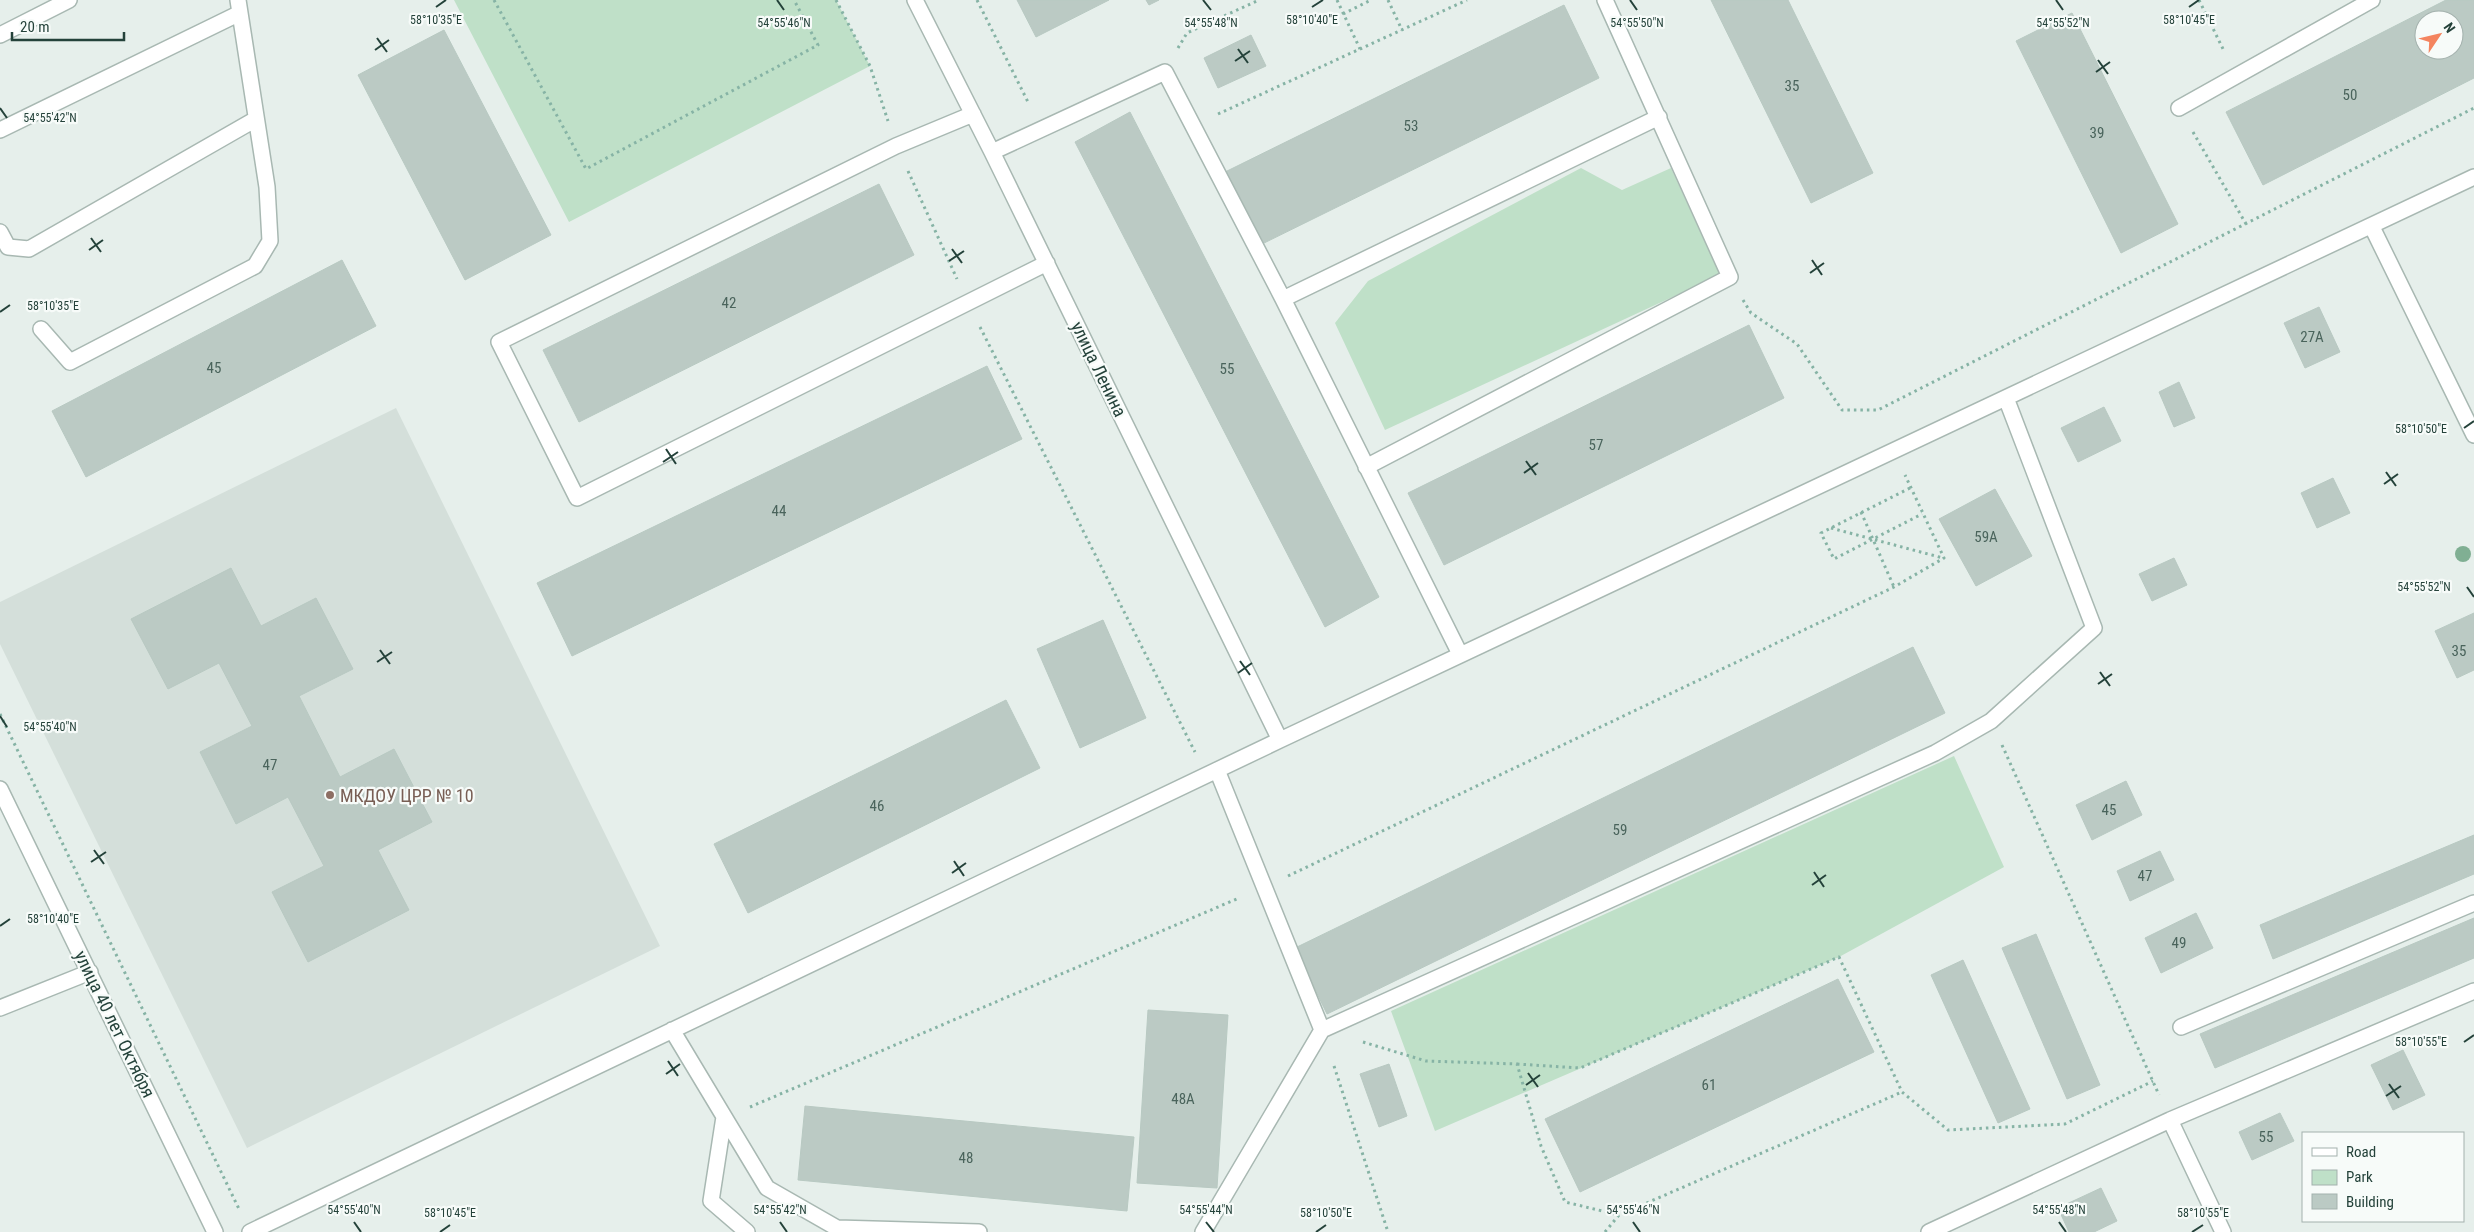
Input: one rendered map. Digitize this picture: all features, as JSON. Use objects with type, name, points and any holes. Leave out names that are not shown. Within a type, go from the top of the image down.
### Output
[{"type":"street","points":[[0,35],[69,0]]},
{"type":"street","name":"улица Ленина","points":[[915,0],[1047,263],[1280,740]]},
{"type":"street","points":[[1366,468],[1730,277],[1605,0]]},
{"type":"street","points":[[2179,108],[2372,0]]},
{"type":"street","points":[[0,130],[239,6],[267,187],[270,241],[254,266],[70,362],[42,329]]},
{"type":"street","points":[[992,152],[1165,72],[1283,299],[1460,654]]},
{"type":"street","points":[[973,114],[896,146],[499,342],[577,498],[1047,263]]},
{"type":"street","points":[[1283,299],[1658,118]]},
{"type":"street","points":[[0,232],[8,247],[29,249],[256,119]]},
{"type":"street","points":[[250,1232],[1460,654],[2474,177]]},
{"type":"street","points":[[2372,226],[2474,435]]},
{"type":"street","points":[[1203,1232],[1322,1030],[1934,753],[1991,721],[2094,628],[2006,398]]},
{"type":"street","points":[[1212,772],[1265,887],[1322,1030]]},
{"type":"street","name":"улица 40 лет Октября","points":[[0,789],[215,1232]]},
{"type":"street","points":[[2181,1026],[2474,903]]},
{"type":"street","points":[[0,1008],[90,972]]},
{"type":"street","points":[[1929,1232],[2170,1120],[2474,991]]},
{"type":"street","points":[[672,1030],[767,1188],[837,1228],[979,1232]]},
{"type":"street","points":[[724,1118],[711,1201],[747,1232]]},
{"type":"street","points":[[2170,1120],[2223,1232]]},
{"type":"path","points":[[494,0],[586,169],[818,45],[794,0]]},
{"type":"path","points":[[836,0],[870,66],[896,146],[968,304],[1056,483],[1212,772]]},
{"type":"path","points":[[977,0],[1042,130]]},
{"type":"path","points":[[1165,72],[1187,33],[1259,0]]},
{"type":"path","points":[[1337,0],[1360,50]]},
{"type":"path","points":[[1344,14],[1371,0]]},
{"type":"path","points":[[1388,0],[1402,30]]},
{"type":"path","points":[[1192,126],[1467,0]]},
{"type":"path","points":[[2199,0],[2237,76]]},
{"type":"path","points":[[2179,108],[2246,224]]},
{"type":"path","points":[[1730,277],[1751,313],[1797,344],[1842,410],[1878,410],[2474,108]]},
{"type":"path","points":[[1904,472],[1944,558]]},
{"type":"path","points":[[1910,488],[1821,533],[1834,559],[1922,514]]},
{"type":"path","points":[[1861,512],[1894,587]]},
{"type":"path","points":[[1830,528],[1944,558]]},
{"type":"path","points":[[724,1118],[1265,887],[1894,587],[1944,558]]},
{"type":"path","points":[[0,714],[250,1232]]},
{"type":"path","points":[[1991,721],[2170,1120]]},
{"type":"path","points":[[1322,1030],[1426,1061],[1580,1068],[1840,957],[1902,1092],[1948,1130],[2065,1124],[2153,1081]]},
{"type":"path","points":[[1322,1030],[1388,1232]]},
{"type":"path","points":[[1517,1064],[1541,1146],[1565,1202],[1619,1215]]},
{"type":"path","points":[[1605,1232],[1619,1215],[1902,1092]]},
{"type":"shaded area","name":"МКДОУ ЦРР № 10","points":[[396,408],[660,946],[247,1148],[0,644],[0,602]]},
{"type":"green space","points":[[454,0],[836,0],[870,66],[569,222]]},
{"type":"green space","points":[[1581,168],[1622,190],[1671,168],[1720,275],[1385,430],[1335,323],[1368,281]]},
{"type":"green space","points":[[1954,756],[2004,867],[1839,957],[1435,1131],[1391,1011]]},
{"type":"building","points":[[1017,0],[1109,0],[1036,37]]},
{"type":"building","points":[[1146,0],[1159,0],[1149,5]]},
{"type":"building","points":[[1711,0],[1788,0],[1873,173],[1811,203]]},
{"type":"building","points":[[2446,0],[2474,0],[2474,78],[2263,185],[2226,112],[2414,16],[2414,60],[2464,60],[2464,10],[2426,10]]},
{"type":"building","points":[[1564,5],[1599,78],[1258,246],[1223,173]]},
{"type":"building","points":[[2072,13],[2178,224],[2121,253],[2016,41]]},
{"type":"building","points":[[444,30],[551,235],[465,280],[358,75]]},
{"type":"building","points":[[1251,35],[1266,66],[1218,88],[1204,58]]},
{"type":"building","points":[[1130,112],[1379,597],[1325,627],[1075,142]]},
{"type":"building","points":[[879,184],[914,255],[579,422],[543,350]]},
{"type":"building","points":[[342,260],[376,326],[86,477],[52,411]]},
{"type":"building","points":[[2319,307],[2340,352],[2305,368],[2284,323]]},
{"type":"building","points":[[1749,325],[1784,398],[1444,565],[1408,493]]},
{"type":"building","points":[[987,366],[1022,439],[572,656],[537,583]]},
{"type":"building","points":[[2179,382],[2195,418],[2174,427],[2159,392]]},
{"type":"building","points":[[2104,407],[2121,441],[2078,462],[2061,428]]},
{"type":"building","points":[[2333,478],[2350,513],[2317,528],[2301,493]]},
{"type":"building","points":[[1995,489],[2032,556],[1976,586],[1939,519]]},
{"type":"building","points":[[2174,558],[2187,585],[2152,601],[2139,574]]},
{"type":"building","points":[[231,568],[261,626],[316,598],[353,669],[299,696],[340,777],[394,749],[432,822],[378,850],[409,910],[308,962],[272,892],[324,866],[288,797],[236,824],[200,752],[252,726],[219,663],[168,689],[131,619]]},
{"type":"building","points":[[2474,613],[2474,670],[2457,678],[2435,631]]},
{"type":"building","points":[[1103,620],[1146,718],[1080,748],[1037,649]]},
{"type":"building","points":[[1913,647],[1945,713],[1327,1014],[1295,948]]},
{"type":"building","points":[[1006,700],[1040,768],[748,913],[714,844]]},
{"type":"building","points":[[2126,781],[2142,815],[2092,840],[2076,805]]},
{"type":"building","points":[[2474,835],[2474,874],[2273,959],[2260,925]]},
{"type":"building","points":[[2160,851],[2174,880],[2130,901],[2117,871]]},
{"type":"building","points":[[2196,913],[2213,948],[2161,973],[2145,938]]},
{"type":"building","points":[[2474,918],[2474,958],[2215,1068],[2200,1034]]},
{"type":"building","points":[[2036,934],[2100,1085],[2067,1099],[2002,948]]},
{"type":"building","points":[[1963,960],[2030,1109],[1998,1123],[1931,975]]},
{"type":"building","points":[[1838,979],[1874,1052],[1580,1192],[1545,1119]]},
{"type":"building","points":[[1148,1010],[1228,1015],[1217,1188],[1137,1183]]},
{"type":"building","points":[[2403,1050],[2425,1095],[2393,1110],[2371,1065]]},
{"type":"building","points":[[1389,1064],[1407,1116],[1379,1127],[1360,1074]]},
{"type":"building","points":[[805,1106],[1134,1137],[1127,1211],[798,1180]]},
{"type":"building","points":[[2280,1113],[2294,1141],[2252,1160],[2239,1132]]},
{"type":"building","points":[[2101,1188],[2117,1221],[2094,1232],[2069,1232],[2058,1208]]},
{"type":"place","name":"МКДОУ ЦРР № 10","points":[[330,795]]}]
